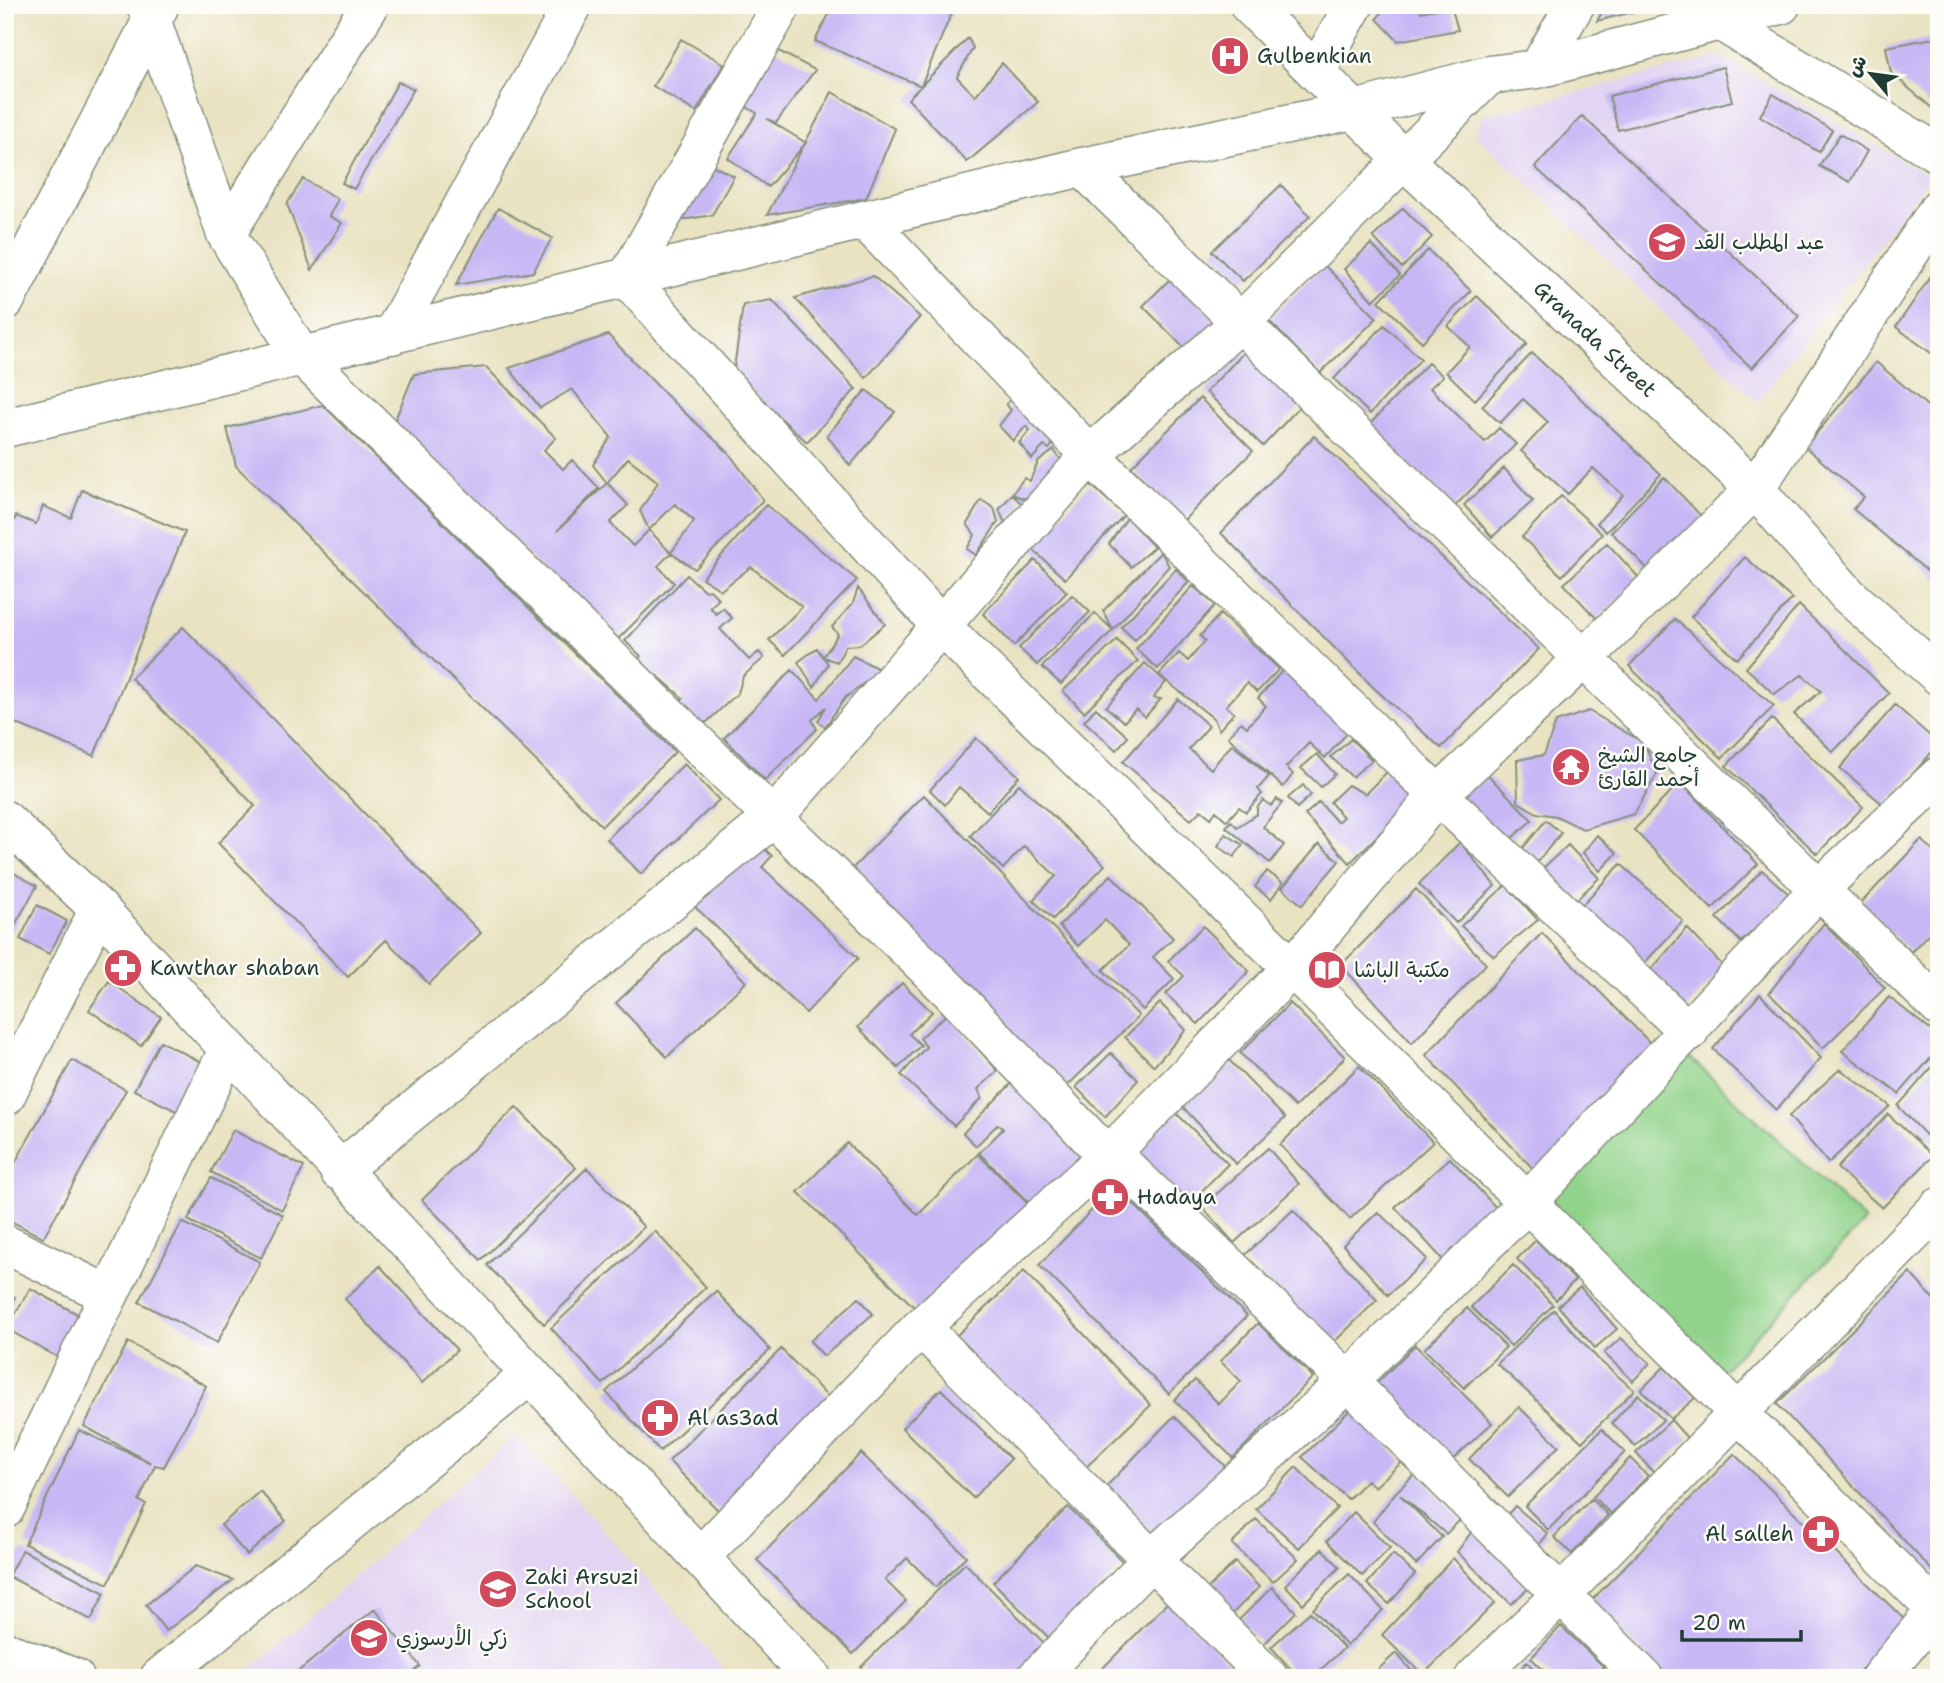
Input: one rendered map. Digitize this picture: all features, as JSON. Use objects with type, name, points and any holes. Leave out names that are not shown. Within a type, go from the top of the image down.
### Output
[{"type":"street","points":[[226,234],[370,5]]},
{"type":"street","points":[[392,335],[573,5]]},
{"type":"street","points":[[627,278],[782,5]]},
{"type":"street","name":"Granada Street","points":[[1249,5],[1402,158],[1755,489],[1848,594],[1939,676]]},
{"type":"street","points":[[1316,72],[1354,5]]},
{"type":"street","points":[[1538,69],[1575,5]]},
{"type":"street","points":[[5,429],[300,354],[392,335],[1082,167],[1354,110],[1489,75],[1538,69],[1723,23],[1773,6]]},
{"type":"street","points":[[152,10],[226,234],[300,354],[951,992],[1091,1139],[1111,1153],[1348,1381],[1644,1678]]},
{"type":"street","points":[[5,301],[152,10]]},
{"type":"street","points":[[1723,23],[1939,154]]},
{"type":"street","points":[[339,1171],[773,818],[1090,455],[1241,322],[1402,158],[1489,75]]},
{"type":"street","points":[[1082,167],[1585,657],[1939,1007]]},
{"type":"street","points":[[700,1557],[921,1327],[1111,1153],[1292,968],[1438,795],[1585,657],[1755,489],[1939,208]]},
{"type":"street","points":[[865,220],[1090,455],[1438,795],[1689,1032]]},
{"type":"street","points":[[627,278],[942,627],[1292,968],[1938,1610],[1880,1678]]},
{"type":"street","points":[[1036,1678],[1152,1559],[1348,1381],[1528,1202],[1689,1032],[1819,889],[1939,776]]},
{"type":"street","points":[[5,820],[99,909],[339,1171],[812,1678]]},
{"type":"street","points":[[5,1097],[99,909]]},
{"type":"street","points":[[5,1509],[107,1294],[228,1050]]},
{"type":"street","points":[[1474,1678],[1560,1595],[1939,1207]]},
{"type":"street","points":[[5,1244],[107,1294]]},
{"type":"street","points":[[921,1327],[1269,1678]]},
{"type":"street","points":[[159,1678],[530,1375]]},
{"type":"street","points":[[5,1651],[75,1678]]},
{"type":"shaded area","points":[[1721,56],[1930,177],[1758,402],[1475,134],[1482,116]]},
{"type":"shaded area","name":"Zaki Arsuzi School","points":[[515,1435],[577,1500],[732,1678],[241,1678]]},
{"type":"green space","points":[[1685,1053],[1865,1221],[1722,1371],[1543,1200]]},
{"type":"building","points":[[834,5],[955,5],[921,86],[815,41]]},
{"type":"building","points":[[1386,5],[1416,5],[1421,12],[1451,6],[1458,30],[1398,41],[1377,19]]},
{"type":"building","points":[[1531,5],[1550,5],[1550,7],[1531,9]]},
{"type":"building","points":[[1606,5],[1657,5],[1657,6],[1597,21]]},
{"type":"building","points":[[1939,37],[1939,114],[1891,73],[1886,47]]},
{"type":"building","points":[[968,38],[973,48],[957,77],[975,96],[1002,63],[1038,102],[967,162],[908,99]]},
{"type":"building","points":[[681,39],[724,64],[696,112],[653,86]]},
{"type":"building","points":[[771,47],[815,70],[776,123],[767,119],[806,143],[768,187],[728,158],[757,113],[743,105]]},
{"type":"building","points":[[1723,67],[1732,101],[1618,130],[1609,96]]},
{"type":"building","points":[[398,82],[414,89],[354,189],[342,183]]},
{"type":"building","points":[[832,92],[895,129],[866,198],[767,215]]},
{"type":"building","points":[[1773,94],[1832,130],[1819,152],[1760,116]]},
{"type":"building","name":"عبد المطلب القد","points":[[1582,116],[1799,316],[1752,368],[1535,167]]},
{"type":"building","points":[[1840,134],[1867,151],[1850,182],[1819,166]]},
{"type":"building","points":[[695,157],[734,176],[712,215],[658,224]]},
{"type":"building","points":[[303,179],[338,199],[329,216],[342,223],[312,270],[287,204]]},
{"type":"building","points":[[1281,185],[1310,216],[1243,281],[1212,251]]},
{"type":"building","points":[[498,208],[552,238],[533,272],[456,285]]},
{"type":"building","points":[[1403,208],[1432,237],[1402,268],[1373,237]]},
{"type":"building","points":[[1371,244],[1400,275],[1373,301],[1344,269]]},
{"type":"building","points":[[1428,250],[1471,291],[1422,342],[1379,301]]},
{"type":"building","points":[[1939,264],[1939,359],[1896,327]]},
{"type":"building","points":[[1324,265],[1377,318],[1320,373],[1268,320]]},
{"type":"building","points":[[1174,275],[1216,322],[1186,350],[1143,306]]},
{"type":"building","points":[[873,276],[920,317],[866,378],[795,298]]},
{"type":"building","points":[[1477,296],[1527,344],[1475,400],[1446,372],[1470,347],[1448,326]]},
{"type":"building","points":[[772,300],[856,389],[807,442],[733,375],[743,305]]},
{"type":"building","points":[[1384,325],[1421,359],[1370,414],[1334,379]]},
{"type":"building","points":[[608,335],[673,402],[728,452],[763,500],[695,569],[671,553],[694,521],[675,504],[649,530],[640,511],[658,482],[628,458],[607,483],[593,465],[611,437],[572,389],[540,408],[509,368]]},
{"type":"building","points":[[1246,350],[1303,403],[1263,446],[1206,392]]},
{"type":"building","points":[[1532,353],[1661,474],[1606,532],[1597,523],[1623,495],[1593,468],[1568,494],[1521,451],[1548,422],[1523,399],[1500,423],[1482,406]]},
{"type":"building","points":[[1876,362],[1939,416],[1939,581],[1853,509],[1864,497],[1805,447]]},
{"type":"building","points":[[1428,363],[1443,376],[1430,388],[1485,442],[1499,428],[1516,444],[1452,509],[1368,426]]},
{"type":"building","points":[[486,367],[556,438],[544,450],[563,469],[572,460],[599,488],[557,531],[607,483],[628,505],[610,523],[633,546],[649,530],[671,553],[658,566],[674,583],[615,642],[394,422],[414,374]]},
{"type":"building","points":[[866,390],[895,412],[850,466],[827,435]]},
{"type":"building","points":[[1012,398],[1053,444],[1049,449],[1044,446],[1032,459],[1019,443],[1030,430],[1026,426],[1013,441],[999,426],[1011,410],[1006,404]]},
{"type":"building","points":[[1200,398],[1253,451],[1183,521],[1131,467]]},
{"type":"building","points":[[323,405],[675,752],[602,826],[236,466],[227,428]]},
{"type":"building","points":[[1314,436],[1539,649],[1441,748],[1375,689],[1221,533]]},
{"type":"building","points":[[1054,450],[1063,463],[1025,499],[1012,494],[1024,478],[1030,481],[1038,462]]},
{"type":"building","points":[[1504,468],[1533,501],[1492,537],[1464,505]]},
{"type":"building","points":[[1664,477],[1703,518],[1650,571],[1611,532]]},
{"type":"building","points":[[1090,484],[1124,515],[1065,579],[1031,548]]},
{"type":"building","points":[[82,490],[185,532],[94,756],[5,719],[5,543],[16,516],[36,524],[43,506],[71,518]]},
{"type":"building","points":[[1012,494],[1023,505],[1005,523],[999,510]]},
{"type":"building","points":[[1561,496],[1602,534],[1562,576],[1522,537]]},
{"type":"building","points":[[981,500],[994,508],[998,522],[976,555],[967,549],[975,535],[967,524]]},
{"type":"building","points":[[766,505],[857,580],[785,655],[769,640],[802,607],[751,567],[721,590],[702,578]]},
{"type":"building","points":[[1127,518],[1154,547],[1131,567],[1109,544]]},
{"type":"building","points":[[1607,543],[1640,579],[1597,619],[1564,584]]},
{"type":"building","points":[[1161,552],[1169,566],[1113,630],[1103,611]]},
{"type":"building","points":[[1745,557],[1792,599],[1737,659],[1691,617]]},
{"type":"building","points":[[1035,560],[1067,592],[1014,646],[983,614]]},
{"type":"building","points":[[1176,569],[1189,582],[1135,640],[1121,627]]},
{"type":"building","points":[[687,575],[719,599],[710,607],[716,614],[723,608],[732,618],[720,629],[749,660],[759,652],[764,658],[743,676],[738,693],[707,722],[695,722],[677,705],[683,698],[658,676],[650,678],[634,663],[641,656],[625,641]]},
{"type":"building","points":[[1193,586],[1215,605],[1158,669],[1136,649]]},
{"type":"building","points":[[858,588],[885,624],[860,645],[846,646],[837,662],[823,657],[838,634],[832,627],[853,603]]},
{"type":"building","points":[[1072,595],[1090,612],[1037,665],[1019,648]]},
{"type":"building","points":[[1799,605],[1889,693],[1833,752],[1794,714],[1821,691],[1802,675],[1774,694],[1746,668]]},
{"type":"building","points":[[1095,613],[1113,630],[1061,684],[1042,667]]},
{"type":"building","points":[[1220,614],[1279,669],[1257,692],[1247,683],[1226,706],[1234,713],[1219,730],[1214,719],[1159,675],[1179,653],[1188,661],[1205,641],[1200,636]]},
{"type":"building","points":[[1675,619],[1774,706],[1722,758],[1629,666]]},
{"type":"building","points":[[183,627],[481,933],[429,984],[386,940],[348,977],[218,843],[255,806],[131,678]]},
{"type":"building","points":[[1117,640],[1138,661],[1084,712],[1063,691]]},
{"type":"building","points":[[817,648],[828,664],[814,687],[798,662]]},
{"type":"building","points":[[853,656],[881,670],[845,698],[825,727],[818,721],[826,707],[812,720],[817,729],[765,780],[724,738],[792,670],[819,699]]},
{"type":"building","points":[[1145,663],[1166,682],[1153,698],[1161,699],[1145,717],[1136,709],[1124,722],[1106,707]]},
{"type":"building","points":[[1284,669],[1350,730],[1325,758],[1309,743],[1286,767],[1293,774],[1283,787],[1228,737],[1241,722],[1247,727],[1266,706],[1258,698]]},
{"type":"building","points":[[1178,699],[1209,726],[1189,749],[1211,769],[1232,744],[1269,776],[1258,789],[1262,794],[1246,812],[1239,807],[1227,821],[1216,811],[1211,818],[1201,810],[1191,820],[1123,762]]},
{"type":"building","points":[[1895,705],[1939,744],[1885,806],[1840,768]]},
{"type":"building","points":[[1096,708],[1128,737],[1116,750],[1084,721]]},
{"type":"building","points":[[1589,711],[1644,743],[1657,774],[1634,814],[1583,829],[1556,816],[1537,813],[1518,802],[1517,760],[1544,755],[1556,722]]},
{"type":"building","points":[[1772,719],[1863,807],[1817,854],[1726,766]]},
{"type":"building","points":[[976,738],[1019,776],[988,812],[959,787],[945,805],[930,790]]},
{"type":"building","points":[[1351,739],[1372,760],[1352,777],[1331,757]]},
{"type":"building","points":[[1317,754],[1335,774],[1321,787],[1301,768]]},
{"type":"building","points":[[684,764],[719,800],[641,874],[607,839]]},
{"type":"building","points":[[1387,772],[1414,799],[1350,863],[1305,815],[1319,802],[1337,822],[1343,817],[1330,802],[1348,785],[1365,794]]},
{"type":"building","points":[[1485,772],[1532,820],[1503,846],[1454,794]]},
{"type":"building","points":[[1680,782],[1758,864],[1712,909],[1634,830]]},
{"type":"building","points":[[1019,784],[1105,865],[1053,919],[1033,900],[1056,876],[1024,846],[1003,869],[970,836]]},
{"type":"building","points":[[1303,785],[1311,795],[1297,808],[1288,798]]},
{"type":"building","points":[[924,795],[1139,1016],[1061,1092],[846,875]]},
{"type":"building","points":[[1277,799],[1282,803],[1263,827],[1284,845],[1270,863],[1226,827],[1231,821],[1237,827],[1257,814],[1257,808],[1263,800],[1271,806]]},
{"type":"building","points":[[1546,820],[1561,833],[1533,867],[1518,854]]},
{"type":"building","points":[[1226,834],[1243,845],[1234,857],[1218,846]]},
{"type":"building","points":[[1597,835],[1617,853],[1600,871],[1583,853]]},
{"type":"building","points":[[754,839],[772,856],[762,867],[858,958],[806,1013],[692,904]]},
{"type":"building","points":[[1921,840],[1939,856],[1939,923],[1911,952],[1860,904]]},
{"type":"building","points":[[1460,842],[1495,886],[1456,923],[1419,884]]},
{"type":"building","points":[[1319,844],[1339,861],[1302,905],[1282,888]]},
{"type":"building","points":[[1568,845],[1599,878],[1572,904],[1541,870]]},
{"type":"building","points":[[1621,864],[1683,921],[1639,969],[1577,910]]},
{"type":"building","points":[[9,870],[37,886],[8,937],[5,935],[5,877]]},
{"type":"building","points":[[1762,870],[1791,896],[1741,942],[1717,918]]},
{"type":"building","points":[[1267,871],[1283,883],[1271,899],[1255,887]]},
{"type":"building","points":[[1111,875],[1173,938],[1153,957],[1174,979],[1143,1010],[1103,970],[1129,945],[1105,920],[1078,946],[1059,926]]},
{"type":"building","points":[[1506,885],[1538,920],[1494,956],[1461,926]]},
{"type":"building","points":[[1416,889],[1486,964],[1412,1043],[1341,965]]},
{"type":"building","points":[[37,905],[67,921],[49,954],[20,939]]},
{"type":"building","points":[[1824,923],[1885,988],[1823,1048],[1769,993]]},
{"type":"building","points":[[1203,926],[1249,971],[1198,1024],[1166,994],[1184,976],[1168,961]]},
{"type":"building","points":[[695,928],[746,982],[667,1057],[616,1003]]},
{"type":"building","points":[[1687,928],[1724,967],[1683,1012],[1646,976]]},
{"type":"building","points":[[1542,933],[1661,1054],[1539,1175],[1426,1055]]},
{"type":"building","points":[[109,981],[161,1017],[141,1046],[89,1010]]},
{"type":"building","points":[[902,983],[932,1012],[909,1034],[921,1045],[898,1068],[858,1027]]},
{"type":"building","points":[[1760,994],[1821,1058],[1776,1110],[1713,1049]]},
{"type":"building","points":[[1889,997],[1939,1037],[1939,1049],[1899,1094],[1842,1051]]},
{"type":"building","points":[[1160,1003],[1186,1030],[1154,1066],[1125,1037]]},
{"type":"building","points":[[1290,1003],[1345,1057],[1295,1107],[1240,1053]]},
{"type":"building","points":[[947,1014],[998,1071],[978,1089],[982,1098],[954,1126],[901,1075],[926,1047],[920,1038]]},
{"type":"building","points":[[160,1041],[209,1066],[184,1115],[134,1090]]},
{"type":"building","points":[[1111,1053],[1138,1080],[1105,1117],[1076,1087]]},
{"type":"building","points":[[1228,1059],[1285,1118],[1236,1164],[1181,1105]]},
{"type":"building","points":[[1939,1059],[1939,1149],[1898,1106]]},
{"type":"building","points":[[72,1060],[126,1090],[43,1238],[5,1218],[5,1181]]},
{"type":"building","points":[[1359,1066],[1433,1142],[1350,1219],[1280,1145]]},
{"type":"building","points":[[1840,1069],[1890,1106],[1828,1163],[1789,1116]]},
{"type":"building","points":[[1014,1081],[1086,1153],[1033,1207],[979,1153],[1003,1129],[998,1124],[976,1146],[963,1133]]},
{"type":"building","points":[[516,1107],[576,1168],[481,1260],[422,1200]]},
{"type":"building","points":[[1173,1110],[1228,1164],[1188,1205],[1133,1151]]},
{"type":"building","points":[[1888,1114],[1933,1156],[1882,1208],[1837,1168]]},
{"type":"building","points":[[233,1130],[304,1167],[282,1210],[211,1172]]},
{"type":"building","points":[[847,1143],[918,1215],[978,1154],[1029,1205],[921,1314],[798,1192]]},
{"type":"building","points":[[1268,1148],[1299,1184],[1234,1243],[1202,1207]]},
{"type":"building","points":[[1450,1158],[1499,1211],[1444,1261],[1395,1207]]},
{"type":"building","points":[[587,1168],[644,1227],[544,1324],[487,1265]]},
{"type":"building","points":[[211,1178],[283,1215],[261,1258],[188,1220]]},
{"type":"building","points":[[1115,1186],[1247,1316],[1169,1394],[1039,1265]]},
{"type":"building","points":[[1293,1210],[1377,1300],[1328,1348],[1243,1257]]},
{"type":"building","points":[[1378,1212],[1427,1259],[1388,1295],[1343,1245]]},
{"type":"building","points":[[182,1222],[260,1262],[217,1343],[139,1302]]},
{"type":"building","points":[[655,1231],[706,1287],[603,1384],[551,1328]]},
{"type":"building","points":[[1536,1240],[1575,1280],[1556,1300],[1517,1259]]},
{"type":"building","points":[[1513,1265],[1553,1305],[1511,1346],[1471,1307]]},
{"type":"building","points":[[380,1266],[457,1350],[422,1383],[345,1299]]},
{"type":"building","points":[[1024,1271],[1151,1405],[1081,1472],[954,1338]]},
{"type":"building","points":[[1910,1273],[1939,1305],[1939,1578],[1777,1404]]},
{"type":"building","points":[[1580,1287],[1617,1329],[1595,1348],[1558,1306]]},
{"type":"building","points":[[30,1288],[81,1316],[57,1357],[7,1329]]},
{"type":"building","points":[[716,1291],[770,1350],[660,1451],[606,1392]]},
{"type":"building","points":[[5,1292],[15,1297],[5,1316]]},
{"type":"building","points":[[859,1298],[873,1314],[824,1356],[810,1341]]},
{"type":"building","points":[[1467,1308],[1506,1347],[1464,1388],[1424,1349]]},
{"type":"building","points":[[1554,1310],[1599,1360],[1634,1390],[1582,1442],[1497,1364]]},
{"type":"building","points":[[1258,1323],[1313,1377],[1233,1458],[1174,1400],[1195,1380],[1219,1404],[1241,1381],[1220,1361]]},
{"type":"building","points":[[1621,1338],[1650,1363],[1633,1381],[1604,1353]]},
{"type":"building","points":[[128,1342],[206,1386],[164,1467],[155,1465],[139,1501],[146,1504],[108,1584],[25,1544],[79,1430],[151,1463],[84,1426]]},
{"type":"building","points":[[1415,1345],[1492,1423],[1450,1462],[1377,1383]]},
{"type":"building","points":[[781,1349],[835,1404],[724,1516],[669,1461]]},
{"type":"building","points":[[1664,1367],[1695,1398],[1671,1419],[1641,1390]]},
{"type":"building","points":[[941,1389],[1011,1459],[973,1498],[902,1428]]},
{"type":"building","points":[[1638,1394],[1663,1420],[1635,1446],[1612,1423]]},
{"type":"building","points":[[1519,1407],[1559,1446],[1508,1497],[1469,1459]]},
{"type":"building","points":[[1352,1408],[1402,1462],[1375,1487],[1367,1480],[1348,1499],[1302,1457]]},
{"type":"building","points":[[1174,1416],[1229,1470],[1155,1545],[1101,1492]]},
{"type":"building","points":[[1671,1420],[1688,1439],[1653,1472],[1636,1453]]},
{"type":"building","points":[[1602,1429],[1625,1452],[1548,1530],[1525,1506]]},
{"type":"building","points":[[861,1453],[966,1556],[936,1587],[907,1558],[885,1580],[906,1601],[853,1654],[757,1560]]},
{"type":"building","points":[[1734,1454],[1907,1622],[1853,1678],[1668,1678],[1590,1602]]},
{"type":"building","points":[[1630,1458],[1648,1476],[1611,1514],[1593,1497]]},
{"type":"building","points":[[1296,1467],[1337,1508],[1299,1548],[1256,1509]]},
{"type":"building","points":[[1418,1471],[1460,1520],[1446,1534],[1400,1495],[1442,1537],[1416,1565],[1373,1522],[1396,1492]]},
{"type":"building","points":[[260,1491],[286,1521],[247,1555],[221,1525]]},
{"type":"building","points":[[1591,1499],[1608,1515],[1572,1554],[1554,1537]]},
{"type":"building","points":[[1515,1506],[1548,1534],[1534,1550],[1501,1522]]},
{"type":"building","points":[[1068,1507],[1125,1564],[1050,1639],[993,1582]]},
{"type":"building","points":[[1354,1512],[1390,1548],[1362,1576],[1327,1541]]},
{"type":"building","points":[[1256,1519],[1298,1559],[1273,1582],[1232,1544]]},
{"type":"building","points":[[1473,1530],[1529,1588],[1511,1604],[1457,1552]]},
{"type":"building","points":[[1322,1549],[1340,1567],[1303,1604],[1285,1585]]},
{"type":"building","points":[[22,1550],[105,1593],[91,1620],[8,1576]]},
{"type":"building","points":[[1393,1554],[1415,1574],[1389,1604],[1367,1584]]},
{"type":"building","points":[[1453,1558],[1495,1603],[1423,1675],[1382,1635]]},
{"type":"building","points":[[1235,1562],[1259,1587],[1230,1616],[1205,1591]]},
{"type":"building","points":[[965,1563],[1049,1648],[1019,1678],[872,1678],[861,1667]]},
{"type":"building","points":[[196,1566],[233,1580],[166,1631],[146,1605]]},
{"type":"building","points":[[1349,1574],[1383,1610],[1347,1646],[1313,1609]]},
{"type":"building","points":[[1272,1587],[1296,1612],[1263,1645],[1239,1620]]},
{"type":"building","points":[[1168,1602],[1244,1678],[1093,1678]]},
{"type":"building","name":"زكي الأرسوزي","points":[[375,1609],[420,1666],[406,1678],[290,1678]]},
{"type":"building","points":[[1310,1612],[1344,1648],[1312,1678],[1299,1678],[1271,1647]]},
{"type":"building","points":[[1561,1626],[1604,1667],[1595,1678],[1552,1678],[1531,1658]]},
{"type":"building","points":[[1396,1653],[1418,1678],[1371,1676]]},
{"type":"building","points":[[1527,1662],[1542,1678],[1511,1678]]},
{"type":"building","points":[[1358,1670],[1365,1678],[1349,1678]]},
{"type":"place","name":"Gulbenkian","points":[[1230,56]]},
{"type":"place","name":"عبد المطلب القد","points":[[1667,242]]},
{"type":"place","name":"جامع الشيخ أحمد القارئ","points":[[1571,767]]},
{"type":"place","name":"Kawthar shaban","points":[[123,968]]},
{"type":"place","name":"مكتبة الباشا","points":[[1327,970]]},
{"type":"place","name":"Hadaya","points":[[1110,1197]]},
{"type":"place","name":"Al as3ad","points":[[660,1418]]},
{"type":"place","name":"Al salleh","points":[[1821,1534]]},
{"type":"place","name":"Zaki Arsuzi School","points":[[498,1589]]},
{"type":"place","name":"زكي الأرسوزي","points":[[369,1638]]}]
